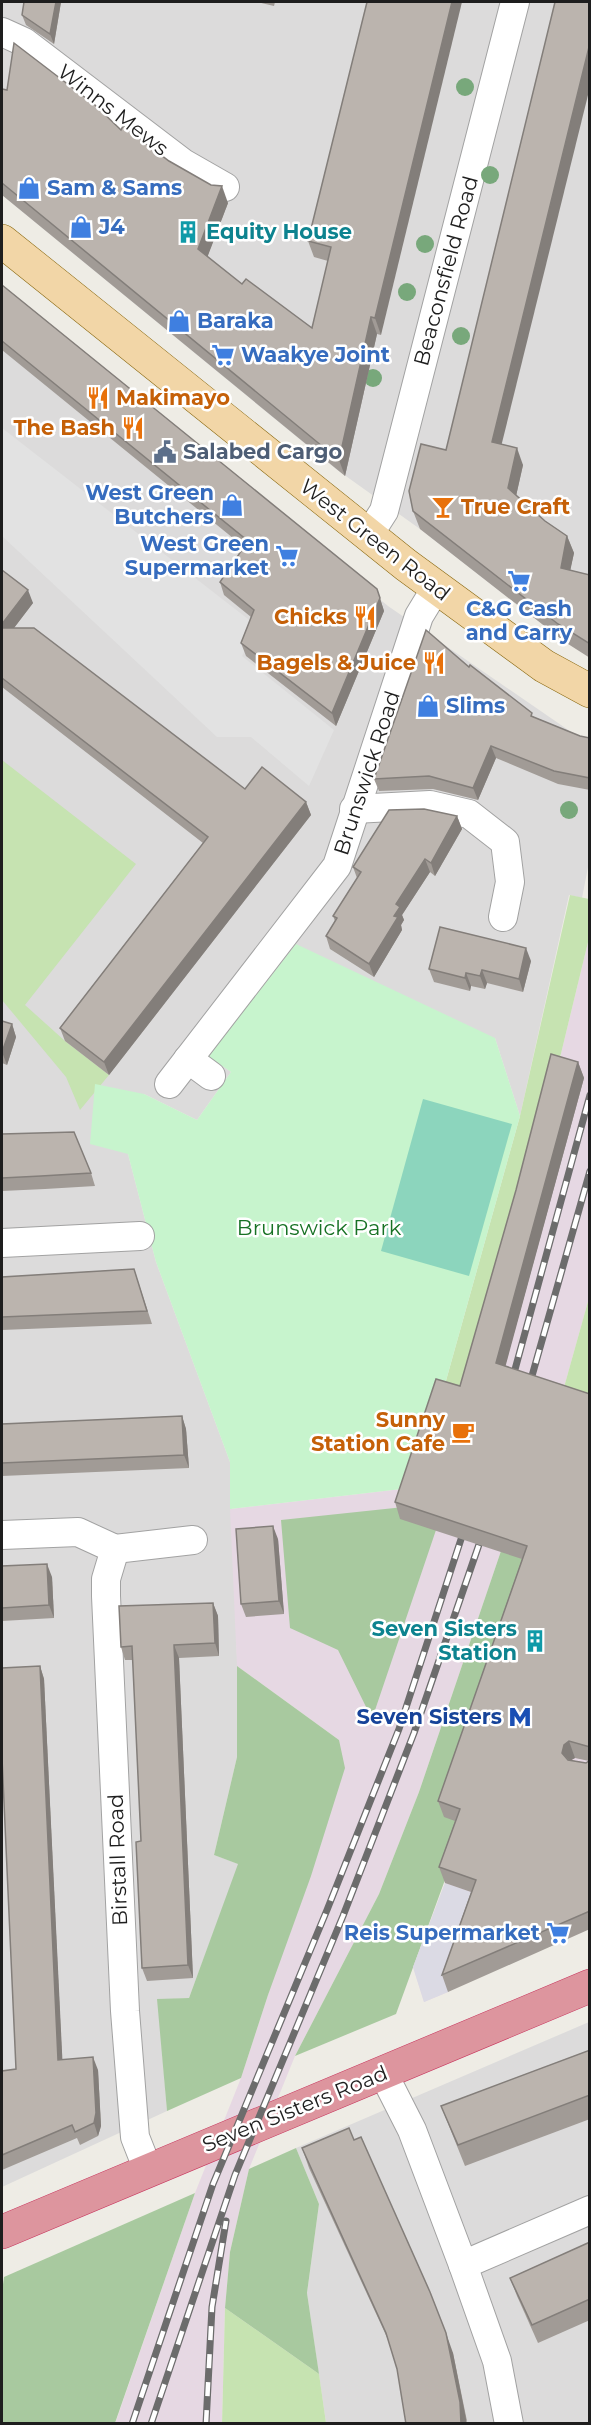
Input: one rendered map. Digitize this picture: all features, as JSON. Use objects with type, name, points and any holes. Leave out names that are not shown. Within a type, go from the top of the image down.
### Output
[{"type":"highway","name":"Seven Sisters Road","points":[[2,2232],[590,1986]]},
{"type":"main road","name":"West Green Road","points":[[2,241],[436,588],[544,666],[590,691]]},
{"type":"street","name":"Beaconsfield Road","points":[[369,536],[384,512],[515,2]]},
{"type":"street","name":"Winns Mews","points":[[2,32],[24,42],[183,163],[225,187]]},
{"type":"street","name":"Brunswick Road","points":[[169,1084],[337,866],[419,616],[436,588]]},
{"type":"street","points":[[354,809],[430,805],[468,814],[505,842],[510,882],[503,917]]},
{"type":"street","points":[[188,1059],[211,1076]]},
{"type":"street","points":[[2,1243],[140,1236]]},
{"type":"street","points":[[2,1534],[78,1532],[115,1549],[193,1540]]},
{"type":"street","name":"Birstall Road","points":[[115,1549],[106,1579],[106,1596],[124,2011],[135,2138],[148,2170]]},
{"type":"street","points":[[384,2073],[412,2130],[463,2265],[497,2361],[509,2424]]},
{"type":"street","points":[[463,2265],[590,2210]]},
{"type":"shaded area","points":[[2,2],[589,2],[589,656],[565,642],[420,529],[336,469],[2,195]]},
{"type":"shaded area","points":[[2,288],[388,606],[577,736],[590,741],[589,862],[582,898],[569,895],[520,1116],[495,1038],[209,1056],[231,1072],[197,1120],[144,1094],[128,1154],[156,1262],[230,1462],[239,1713],[237,1757],[214,1855],[239,1864],[189,1998],[158,2000],[167,2111],[2,2187]]},
{"type":"shaded area","points":[[2,428],[257,626],[242,656],[334,730],[309,786],[251,737],[217,737],[2,536]]},
{"type":"shaded area","points":[[589,938],[589,1298],[561,1398],[589,1408],[589,1782],[527,1770],[448,1992],[424,2002],[413,1967],[445,1883],[501,1551],[419,1792],[379,1894],[295,2056],[249,2169],[230,2252],[225,2308],[222,2423],[115,2424],[195,2193],[241,2078],[268,1995],[339,1740],[237,1666],[230,1509],[410,1488],[557,1070]]},
{"type":"shaded area","points":[[445,1883],[482,1896],[448,1992],[424,2002],[413,1967]]},
{"type":"shaded area","points":[[589,2022],[589,2423],[326,2423],[307,2293],[319,2204],[296,2148]]},
{"type":"green space","points":[[2,760],[136,864],[25,1005],[65,1041],[109,1075],[80,1110],[66,1077],[2,1000]]},
{"type":"green space","points":[[570,895],[589,899],[589,938],[557,1070],[465,1402],[442,1395],[520,1116]]},
{"type":"green space","name":"Brunswick Park","points":[[296,944],[495,1038],[520,1116],[442,1395],[410,1488],[230,1509],[230,1462],[156,1262],[128,1154],[90,1144],[95,1084],[144,1094],[197,1120],[231,1072],[208,1056]]},
{"type":"green space","points":[[423,1099],[512,1124],[469,1276],[381,1251]]},
{"type":"green space","points":[[589,1298],[589,1408],[561,1398]]},
{"type":"green space","points":[[404,1507],[436,1530],[372,1719],[338,1650],[290,1628],[281,1520]]},
{"type":"green space","points":[[501,1551],[533,1562],[465,1825],[396,2014],[295,2056],[379,1894],[419,1792]]},
{"type":"green space","points":[[237,1666],[339,1740],[345,1768],[311,1876],[241,2078],[167,2111],[157,1999],[189,1998],[238,1864],[214,1855],[237,1757]]},
{"type":"green space","points":[[296,2148],[319,2204],[307,2293],[319,2374],[225,2308],[230,2252],[249,2169]]},
{"type":"green space","points":[[195,2193],[115,2423],[2,2423],[4,2277]]},
{"type":"green space","points":[[225,2308],[319,2374],[326,2423],[222,2424]]},
{"type":"building","points":[[24,2],[56,2],[50,34],[22,15]]},
{"type":"building","points":[[367,2],[452,2],[375,318],[371,317],[339,460],[2,183],[2,89],[7,90],[14,43],[95,105],[121,130],[123,126],[169,161],[211,185],[222,186],[198,249],[242,284],[246,279],[312,328],[331,247],[308,241]]},
{"type":"building","points":[[555,2],[590,2],[590,43],[492,442],[517,448],[508,488],[545,521],[567,536],[561,568],[590,575],[590,644],[558,624],[413,511],[409,491],[421,444],[446,450]]},
{"type":"building","points":[[2,285],[377,589],[380,598],[332,713],[241,643],[254,610],[220,582],[248,541],[2,341]]},
{"type":"building","points":[[2,570],[28,590],[2,624]]},
{"type":"building","points":[[2,628],[34,628],[245,789],[262,767],[306,802],[104,1062],[60,1028],[208,837],[2,678]]},
{"type":"building","points":[[426,630],[469,667],[470,665],[532,713],[531,716],[590,738],[590,778],[554,771],[491,746],[473,788],[429,776],[374,779]]},
{"type":"building","points":[[424,809],[457,816],[431,863],[425,859],[396,904],[400,907],[394,916],[398,917],[369,964],[326,936],[337,918],[333,916],[361,872],[353,867],[389,810]]},
{"type":"building","points":[[440,927],[526,948],[519,979],[482,970],[480,976],[466,973],[465,978],[429,969]]},
{"type":"building","points":[[2,1021],[12,1024],[2,1052]]},
{"type":"building","points":[[551,1054],[578,1062],[496,1363],[590,1394],[590,1747],[569,1741],[564,1745],[562,1753],[568,1760],[586,1763],[590,1760],[590,1911],[442,1975],[476,1880],[439,1867],[460,1809],[438,1801],[527,1546],[395,1502],[436,1379],[460,1386],[516,1190]]},
{"type":"building","points":[[74,1132],[91,1173],[2,1178],[2,1134]]},
{"type":"building","points":[[134,1269],[147,1311],[2,1317],[2,1277]]},
{"type":"building","points":[[182,1416],[184,1455],[2,1463],[2,1424]]},
{"type":"building","points":[[273,1526],[279,1601],[241,1604],[236,1529]]},
{"type":"building","points":[[47,1564],[49,1605],[2,1608],[2,1566]]},
{"type":"building","points":[[213,1603],[215,1643],[174,1645],[188,1965],[142,1968],[136,1842],[141,1841],[132,1646],[121,1647],[119,1606]]},
{"type":"building","points":[[40,1666],[58,2060],[93,2057],[96,2113],[94,2123],[75,2132],[72,2125],[2,2155],[2,2071],[16,2069],[2,1758],[2,1668]]},
{"type":"building","points":[[590,2050],[590,2095],[458,2145],[441,2106]]},
{"type":"building","points":[[349,2128],[354,2140],[361,2137],[446,2333],[460,2402],[461,2424],[406,2424],[397,2369],[386,2333],[302,2148]]},
{"type":"building","points":[[590,2242],[590,2299],[532,2325],[510,2278]]},
{"type":"railway","points":[[511,1384],[590,1095]]},
{"type":"railway","points":[[528,1390],[590,1171]]},
{"type":"railway","points":[[132,2424],[213,2184],[327,1910],[399,1729],[466,1524]]},
{"type":"railway","points":[[151,2424],[235,2175],[343,1916],[414,1733],[484,1530]]},
{"type":"railway","points":[[206,2424],[212,2307],[226,2221]]},
{"type":"place","name":"Sam & Sams","points":[[29,188]]},
{"type":"place","name":"J4","points":[[81,227]]},
{"type":"place","name":"Equity House","points":[[188,232]]},
{"type":"place","name":"Baraka","points":[[179,321]]},
{"type":"place","name":"Waakye Joint","points":[[223,355]]},
{"type":"place","name":"Makimayo","points":[[98,398]]},
{"type":"place","name":"The Bash","points":[[133,428]]},
{"type":"place","name":"Salabed Cargo","points":[[165,452]]},
{"type":"place","name":"West Green Butchers","points":[[232,505]]},
{"type":"place","name":"True Craft","points":[[443,507]]},
{"type":"place","name":"West Green Supermarket","points":[[287,556]]},
{"type":"place","name":"C&G Cash and Carry","points":[[519,581]]},
{"type":"place","name":"Chicks","points":[[365,617]]},
{"type":"place","name":"Bagels & Juice","points":[[434,663]]},
{"type":"place","name":"Slims","points":[[428,706]]},
{"type":"place","name":"Sunny Station Cafe","points":[[463,1432]]},
{"type":"place","name":"Seven Sisters Station","points":[[535,1641]]},
{"type":"place","name":"Seven Sisters","points":[[520,1717]]},
{"type":"place","name":"Reis Supermarket","points":[[558,1933]]}]
